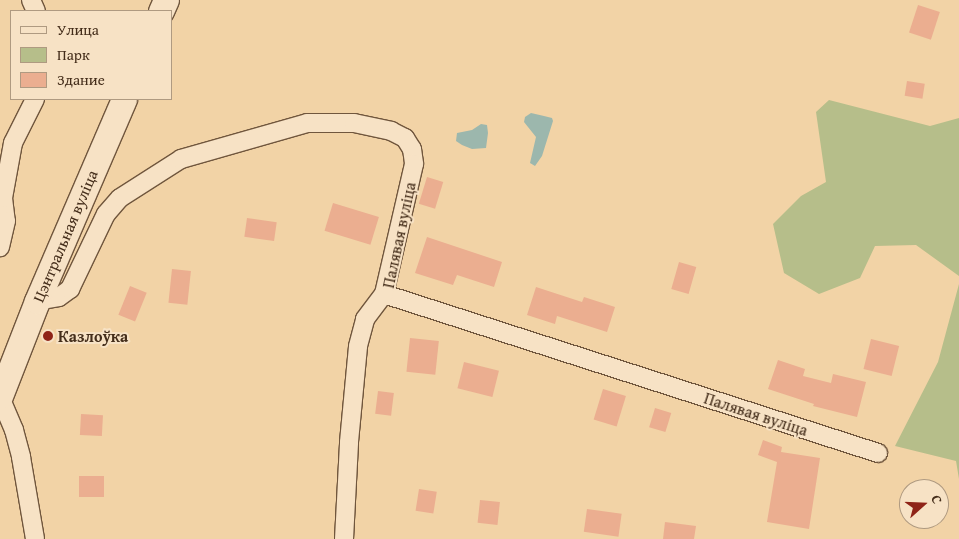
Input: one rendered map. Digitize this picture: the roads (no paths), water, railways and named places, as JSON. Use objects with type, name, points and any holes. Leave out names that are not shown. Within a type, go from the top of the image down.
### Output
[{"type":"main road","name":"Цэнтральная вуліца","points":[[2,385],[124,100]]},
{"type":"street","points":[[0,247],[6,221],[1,196],[13,143],[34,100]]},
{"type":"street","name":"Палявая вуліца","points":[[37,301],[59,297],[70,289],[106,214],[120,198],[181,159],[307,123],[354,123],[391,130],[405,138],[412,148],[414,164],[384,294],[878,453]]},
{"type":"street","points":[[344,539],[349,442],[358,346],[365,319],[384,294]]},
{"type":"street","name":"Цэнтральная вуліца","points":[[2,385],[21,458],[35,539]]},
{"type":"place","name":"Казлоўка","points":[[48,336]]}]
